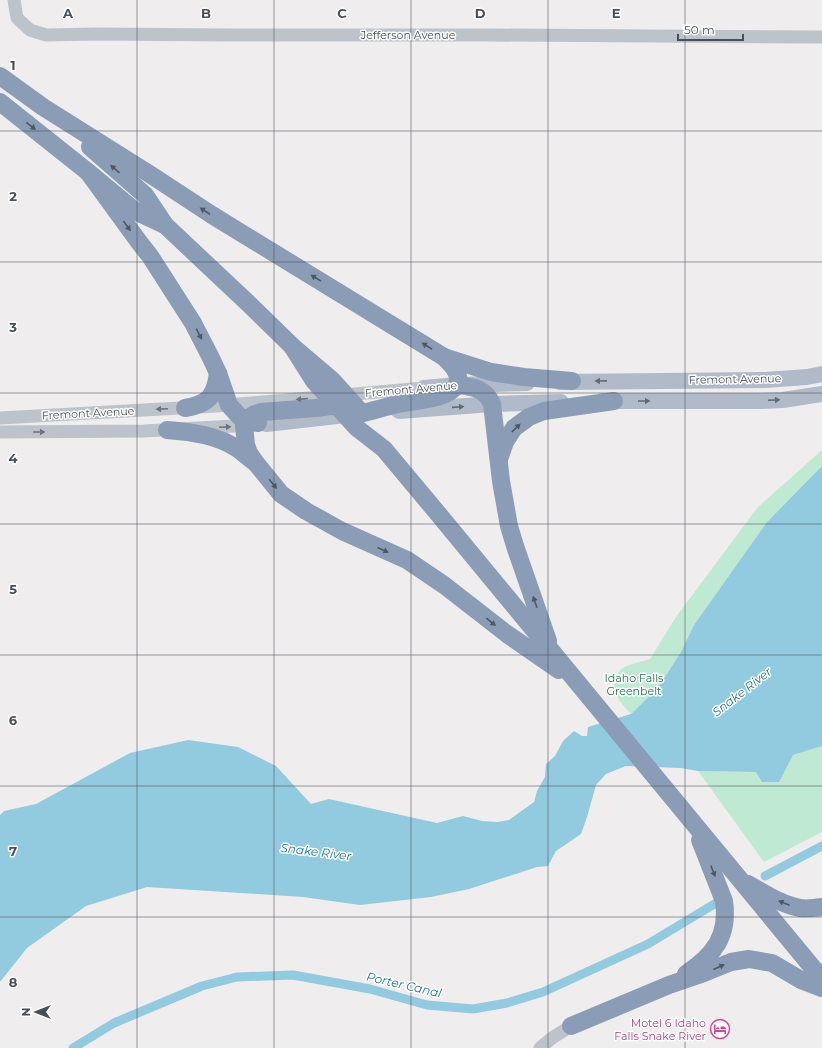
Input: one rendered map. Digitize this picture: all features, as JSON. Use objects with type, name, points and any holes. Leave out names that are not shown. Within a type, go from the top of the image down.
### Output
[{"type":"highway","points":[[0,76],[43,107],[212,215],[444,357],[491,372],[524,377],[572,381]]},
{"type":"highway","points":[[0,102],[135,211],[165,225]]},
{"type":"highway","points":[[43,107],[145,194],[165,225],[292,346],[332,380],[384,449],[822,979]]},
{"type":"highway","points":[[88,172],[150,256],[193,323],[218,373],[229,405],[245,423],[246,445],[249,453],[281,494],[306,511],[342,531],[407,560],[444,585],[506,634],[577,681]]},
{"type":"highway","points":[[292,346],[314,381],[363,423]]},
{"type":"highway","points":[[363,423],[400,403],[431,399],[452,390],[457,385],[458,376],[456,370],[444,357]]},
{"type":"highway","points":[[186,408],[197,406],[205,402],[210,397],[216,384],[218,373]]},
{"type":"highway","points":[[457,385],[472,387],[482,391],[489,397],[492,404],[498,462],[509,526],[552,652]]},
{"type":"highway","points":[[245,423],[253,415],[261,412],[316,408],[371,401],[424,388]]},
{"type":"highway","points":[[498,462],[505,442],[514,428],[529,417],[544,411],[614,401]]},
{"type":"highway","points":[[245,423],[266,424]]},
{"type":"highway","points":[[167,430],[193,432],[211,437],[238,449],[255,462]]},
{"type":"highway","points":[[669,985],[701,964],[722,936],[725,922],[726,910],[721,890],[693,822]]},
{"type":"highway","points":[[740,880],[789,905],[800,908],[822,907]]},
{"type":"highway","points":[[571,1026],[669,985],[704,974],[731,962],[749,959],[772,963],[801,980],[822,988]]},
{"type":"main road","name":"Fremont Avenue","points":[[424,388],[457,385],[572,381],[765,380],[807,377],[822,374]]},
{"type":"main road","name":"Fremont Avenue","points":[[266,424],[363,423],[492,404],[614,401],[761,401],[795,399],[822,394]]},
{"type":"street","name":"Jefferson Avenue","points":[[14,0],[17,18],[30,30],[46,35],[822,36]]},
{"type":"street","name":"Fremont Avenue","points":[[0,418],[229,405],[424,388]]},
{"type":"street","name":"Fremont Avenue","points":[[0,432],[167,430],[245,423]]},
{"type":"street","points":[[540,1048],[552,1038],[571,1026]]},
{"type":"green space","name":"Idaho Falls Greenbelt","points":[[822,450],[822,466],[767,522],[694,625],[681,652],[657,689],[631,714],[620,701],[614,686],[617,675],[622,668],[650,659],[676,617],[758,507]]},
{"type":"green space","points":[[822,746],[822,832],[764,862],[698,771],[756,772],[793,755]]},
{"type":"water","name":"Snake River","points":[[822,466],[822,746],[793,755],[779,782],[762,782],[756,772],[698,771],[681,768],[626,766],[606,774],[596,785],[581,834],[556,851],[548,866],[537,867],[469,889],[431,897],[360,905],[303,897],[147,887],[86,906],[27,948],[0,982],[0,815],[4,811],[36,804],[130,753],[188,740],[238,747],[276,766],[311,804],[329,799],[437,823],[463,816],[482,821],[497,822],[509,820],[534,802],[537,791],[545,777],[546,764],[555,756],[563,741],[574,731],[582,736],[587,736],[588,727],[631,714],[657,689],[681,652],[694,625],[767,522]]},
{"type":"waterway","name":"Porter Canal","points":[[765,876],[822,846]]},
{"type":"waterway","name":"Porter Canal","points":[[73,1048],[114,1023],[202,986],[237,977],[293,975],[370,989],[427,1005],[473,1009],[507,1003],[543,992],[648,944],[721,900]]},
{"type":"place","name":"Motel 6 Idaho Falls Snake River","points":[[720,1029]]}]
